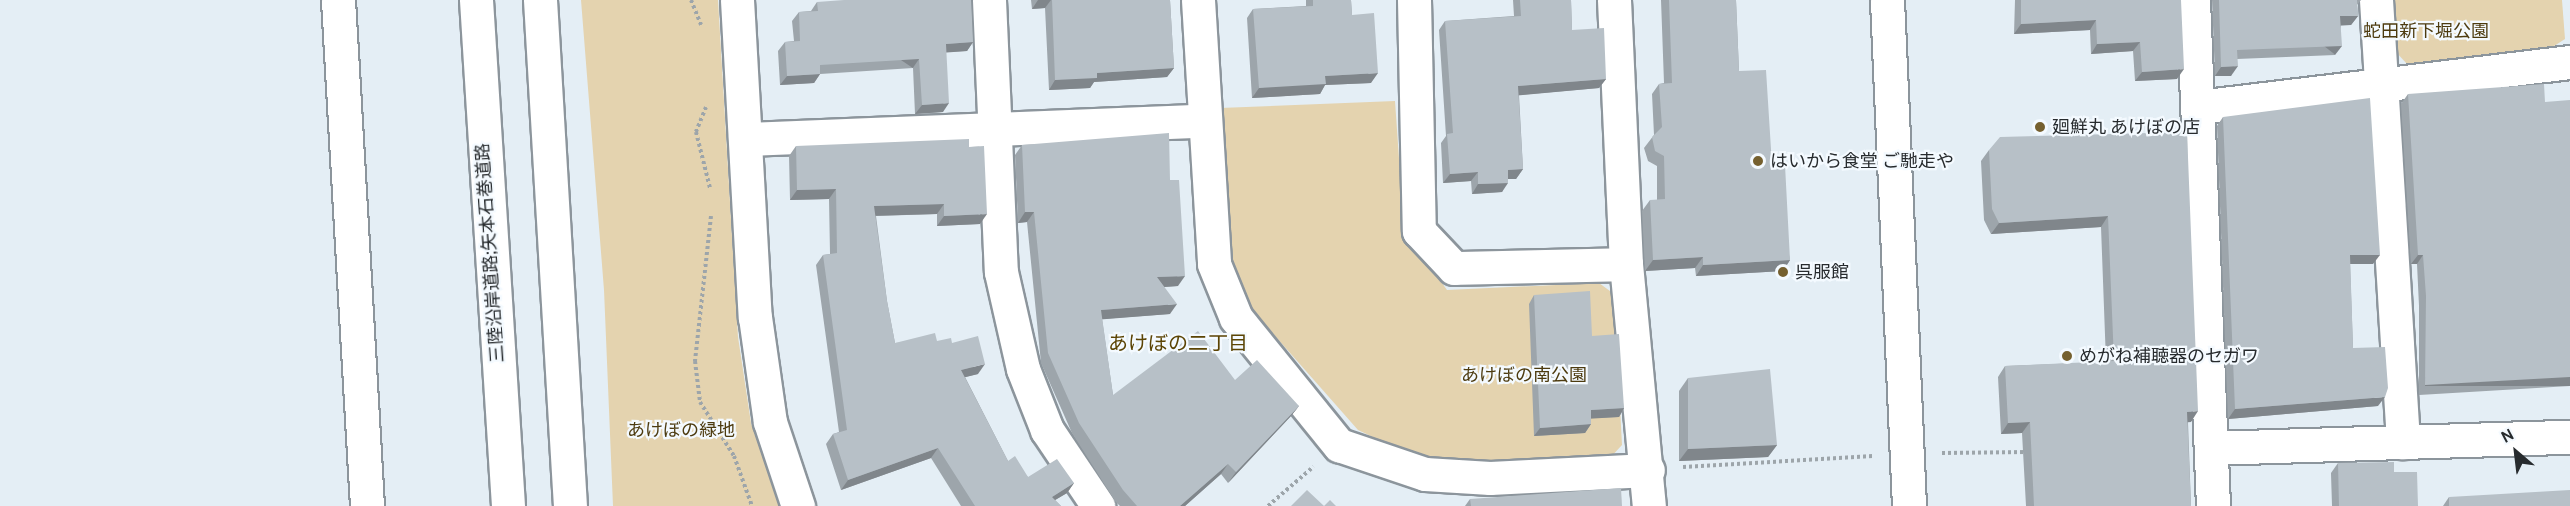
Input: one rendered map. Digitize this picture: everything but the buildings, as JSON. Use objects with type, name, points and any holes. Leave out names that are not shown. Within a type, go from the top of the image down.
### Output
[{"type":"main road","points":[[338,0],[367,506]]},
{"type":"main road","name":"三陸沿岸道路;矢本石巻道路","points":[[476,0],[508,506]]},
{"type":"main road","points":[[540,0],[570,506]]},
{"type":"main road","points":[[737,0],[758,340],[770,422],[798,506]]},
{"type":"main road","points":[[989,0],[1001,272],[1023,369],[1047,430],[1098,506]]},
{"type":"main road","points":[[1198,0],[1203,121],[1214,264],[1236,318],[1339,445],[1425,474],[1490,478],[1648,470]]},
{"type":"main road","points":[[1414,0],[1419,231],[1454,268],[1626,264]]},
{"type":"main road","points":[[1614,0],[1626,264],[1648,470],[1649,506]]},
{"type":"main road","points":[[1887,0],[1909,506]]},
{"type":"main road","points":[[2193,0],[2213,506]]},
{"type":"main road","points":[[2376,0],[2403,442]]},
{"type":"main road","points":[[2198,107],[2570,62]]},
{"type":"main road","points":[[745,139],[1203,121]]},
{"type":"main road","points":[[2211,448],[2570,437]]},
{"type":"path","points":[[691,0],[703,30]]},
{"type":"path","points":[[706,97],[696,132],[713,198]]},
{"type":"path","points":[[712,209],[695,361],[700,402],[734,456],[752,506]]},
{"type":"path","points":[[1268,506],[1339,445]]},
{"type":"path","points":[[1938,453],[2033,452]]},
{"type":"path","points":[[1648,470],[1877,456]]},
{"type":"green space","name":"あけぼの緑地","points":[[581,0],[718,0],[738,337],[751,423],[779,506],[613,506],[604,290]]},
{"type":"green space","name":"蛇田新下堀公園","points":[[2393,0],[2562,0],[2565,39],[2551,48],[2408,65],[2394,50]]},
{"type":"green space","name":"あけぼの南公園","points":[[1395,101],[1404,230],[1447,290],[1599,283],[1614,294],[1622,445],[1609,459],[1430,464],[1358,430],[1254,312],[1229,266],[1220,108]]},
{"type":"place","name":"廻鮮丸 あけぼの店","points":[[2040,127]]},
{"type":"place","name":"はいから食堂 ご馳走や","points":[[1758,161]]},
{"type":"place","name":"呉服館","points":[[1783,272]]},
{"type":"place","name":"めがね補聴器のセガワ","points":[[2067,356]]},
{"type":"district","name":"あけぼの二丁目","points":[[1178,343]]}]
